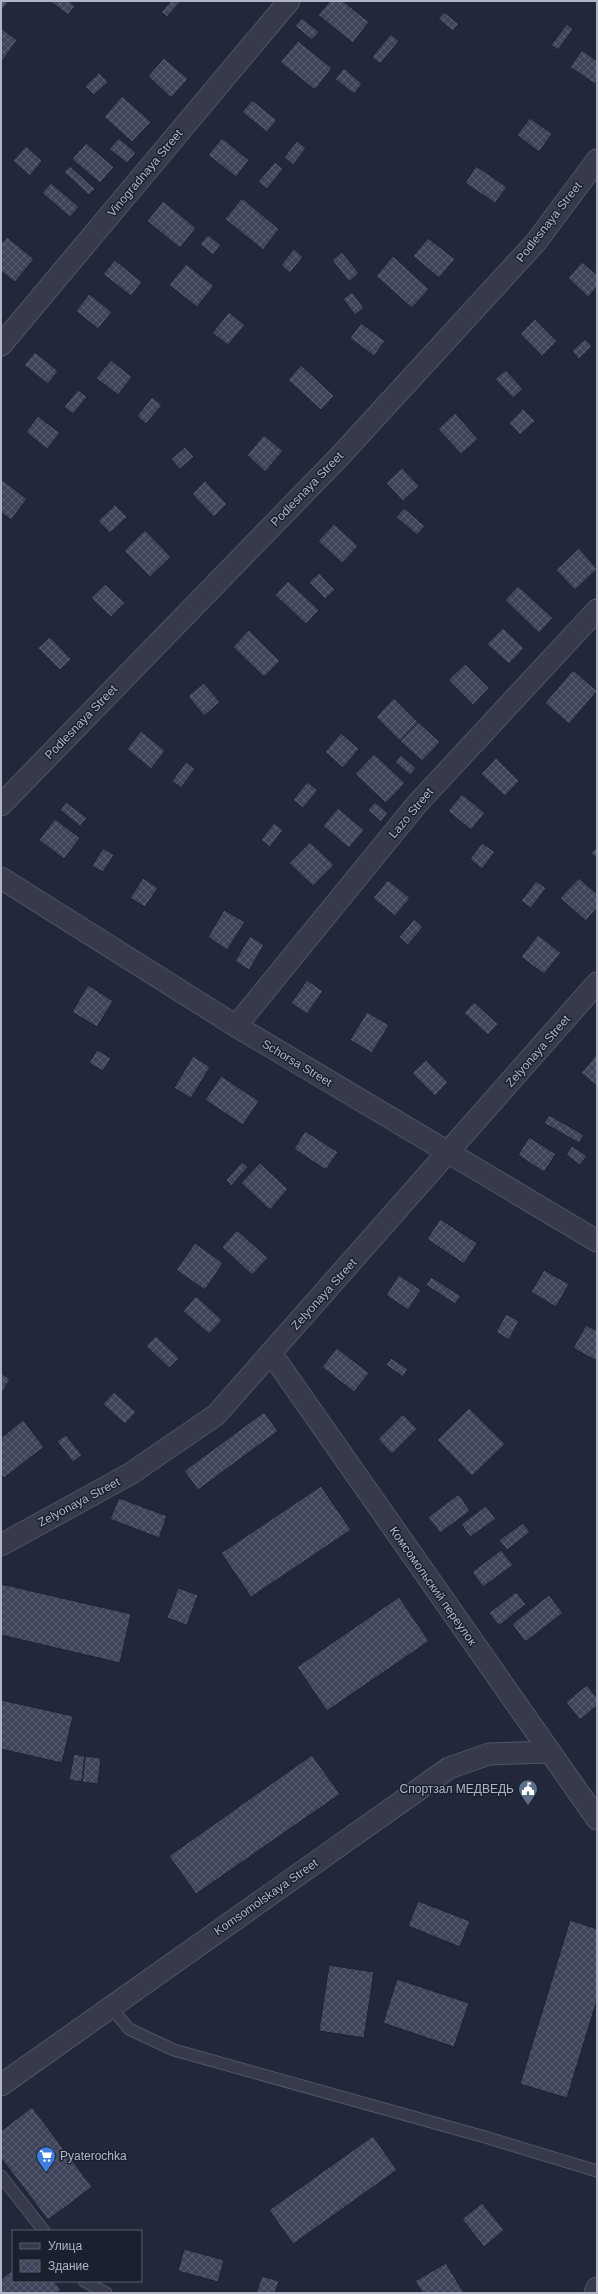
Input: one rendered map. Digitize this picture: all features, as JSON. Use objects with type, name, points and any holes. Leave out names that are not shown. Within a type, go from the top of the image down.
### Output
[{"type":"street","name":"Vinogradnaya Street","points":[[1,345],[289,1]]},
{"type":"street","name":"Podlesnaya Street","points":[[1,804],[340,456],[536,242],[597,160]]},
{"type":"street","name":"Lazo Street","points":[[236,1026],[417,804],[597,610]]},
{"type":"street","name":"Schorsa Street","points":[[1,878],[236,1026],[448,1154],[597,1241]]},
{"type":"street","name":"Zelyonaya Street","points":[[1,1545],[130,1474],[216,1415],[448,1154],[597,983]]},
{"type":"street","name":"Комсомольский переулок","points":[[271,1353],[548,1752],[595,1812]]},
{"type":"street","name":"Komsomolskaya Street","points":[[1,2085],[449,1768],[489,1754],[548,1752]]},
{"type":"street","points":[[595,2293],[597,2288]]},
{"type":"lane","points":[[111,2007],[129,2029],[174,2050],[485,2137],[597,2171]]},
{"type":"lane","points":[[1,2176],[43,2230]]},
{"type":"lane","points":[[86,2282],[106,2293]]},
{"type":"building","points":[[1,1],[9,1],[1,11]]},
{"type":"building","points":[[50,1],[68,1],[75,6],[68,15]]},
{"type":"building","points":[[171,1],[181,1],[167,17],[161,12]]},
{"type":"building","points":[[330,1],[343,1],[369,22],[353,43],[318,15]]},
{"type":"building","points":[[444,12],[459,24],[453,31],[438,19]]},
{"type":"building","points":[[302,18],[319,32],[312,40],[295,26]]},
{"type":"building","points":[[567,24],[573,29],[558,50],[551,45]]},
{"type":"building","points":[[1,28],[17,40],[1,63]]},
{"type":"building","points":[[391,34],[399,41],[380,64],[372,57]]},
{"type":"building","points":[[298,41],[332,68],[315,90],[280,62]]},
{"type":"building","points":[[582,50],[597,61],[597,80],[595,84],[570,67]]},
{"type":"building","points":[[164,58],[188,79],[171,98],[148,76]]},
{"type":"building","points":[[344,68],[362,84],[354,94],[335,79]]},
{"type":"building","points":[[99,73],[108,82],[94,95],[85,86]]},
{"type":"building","points":[[122,96],[151,122],[132,142],[104,117]]},
{"type":"building","points":[[252,100],[277,120],[267,132],[242,112]]},
{"type":"building","points":[[530,118],[552,134],[539,152],[517,135]]},
{"type":"building","points":[[119,138],[136,153],[127,163],[109,149]]},
{"type":"building","points":[[222,138],[249,160],[236,177],[208,155]]},
{"type":"building","points":[[297,141],[306,148],[293,165],[284,157]]},
{"type":"building","points":[[86,143],[114,167],[100,183],[72,159]]},
{"type":"building","points":[[26,146],[42,161],[30,176],[13,161]]},
{"type":"building","points":[[275,162],[283,169],[267,189],[258,182]]},
{"type":"building","points":[[70,166],[95,189],[89,195],[64,172]]},
{"type":"building","points":[[476,166],[507,187],[495,203],[465,183]]},
{"type":"building","points":[[51,183],[79,207],[70,217],[42,193]]},
{"type":"building","points":[[242,198],[279,229],[263,250],[225,219]]},
{"type":"building","points":[[163,201],[196,228],[180,248],[147,221]]},
{"type":"building","points":[[208,235],[221,245],[213,255],[200,244]]},
{"type":"building","points":[[7,237],[34,259],[15,282],[1,271],[1,244]]},
{"type":"building","points":[[428,238],[455,259],[439,278],[413,256]]},
{"type":"building","points":[[294,249],[303,257],[290,273],[281,265]]},
{"type":"building","points":[[342,252],[359,273],[349,282],[332,260]]},
{"type":"building","points":[[393,256],[429,289],[412,308],[376,276]]},
{"type":"building","points":[[115,260],[142,282],[131,296],[103,274]]},
{"type":"building","points":[[582,262],[597,275],[597,287],[588,297],[568,278]]},
{"type":"building","points":[[186,264],[214,286],[197,307],[169,285]]},
{"type":"building","points":[[352,292],[364,308],[355,315],[343,299]]},
{"type":"building","points":[[89,294],[112,312],[98,329],[76,311]]},
{"type":"building","points":[[229,312],[245,325],[228,345],[212,333]]},
{"type":"building","points":[[535,319],[557,341],[542,356],[520,334]]},
{"type":"building","points":[[361,323],[385,341],[374,356],[350,338]]},
{"type":"building","points":[[585,339],[592,346],[579,359],[572,351]]},
{"type":"building","points":[[35,352],[58,371],[48,384],[24,365]]},
{"type":"building","points":[[111,360],[132,377],[118,395],[96,378]]},
{"type":"building","points":[[301,365],[334,396],[321,410],[288,380]]},
{"type":"building","points":[[506,370],[523,389],[513,398],[495,379]]},
{"type":"building","points":[[78,390],[87,397],[73,414],[64,407]]},
{"type":"building","points":[[152,397],[162,405],[146,424],[137,416]]},
{"type":"building","points":[[523,409],[535,421],[520,435],[509,423]]},
{"type":"building","points":[[455,413],[478,439],[461,454],[438,429]]},
{"type":"building","points":[[38,416],[60,433],[47,449],[26,432]]},
{"type":"building","points":[[264,435],[283,451],[265,472],[247,455]]},
{"type":"building","points":[[185,447],[194,457],[180,469],[171,459]]},
{"type":"building","points":[[402,468],[419,486],[403,501],[386,483]]},
{"type":"building","points":[[1,479],[27,499],[11,520],[1,512]]},
{"type":"building","points":[[205,481],[227,504],[214,517],[192,494]]},
{"type":"building","points":[[115,505],[127,517],[110,533],[98,521]]},
{"type":"building","points":[[404,508],[425,526],[417,535],[396,517]]},
{"type":"building","points":[[334,524],[358,546],[342,563],[318,541]]},
{"type":"building","points":[[145,530],[171,557],[150,577],[124,551]]},
{"type":"building","points":[[579,548],[597,569],[575,590],[556,570]]},
{"type":"building","points":[[319,573],[335,590],[325,599],[309,582]]},
{"type":"building","points":[[288,581],[319,610],[306,624],[275,595]]},
{"type":"building","points":[[105,584],[125,603],[111,617],[91,598]]},
{"type":"building","points":[[518,586],[553,618],[539,633],[505,600]]},
{"type":"building","points":[[503,628],[524,648],[509,664],[487,644]]},
{"type":"building","points":[[249,630],[280,661],[264,677],[233,647]]},
{"type":"building","points":[[50,637],[71,659],[60,670],[38,648]]},
{"type":"building","points":[[465,664],[489,688],[473,705],[448,680]]},
{"type":"building","points":[[573,670],[597,691],[569,724],[545,703]]},
{"type":"building","points":[[204,683],[220,702],[204,716],[188,696]]},
{"type":"building","points":[[394,698],[418,722],[400,741],[376,717]]},
{"type":"building","points":[[418,722],[440,742],[422,761],[400,741]]},
{"type":"building","points":[[141,731],[165,751],[151,769],[127,749]]},
{"type":"building","points":[[341,733],[359,749],[343,768],[325,752]]},
{"type":"building","points":[[374,754],[405,783],[386,803],[355,774]]},
{"type":"building","points":[[401,755],[416,768],[410,775],[395,762]]},
{"type":"building","points":[[496,758],[519,781],[505,796],[481,774]]},
{"type":"building","points":[[186,762],[195,769],[181,788],[172,781]]},
{"type":"building","points":[[307,782],[318,790],[303,808],[293,800]]},
{"type":"building","points":[[462,794],[485,813],[471,830],[448,811]]},
{"type":"building","points":[[66,802],[87,818],[80,826],[60,810]]},
{"type":"building","points":[[375,802],[388,813],[381,822],[368,810]]},
{"type":"building","points":[[338,808],[364,830],[349,848],[323,826]]},
{"type":"building","points":[[55,819],[80,838],[64,859],[39,840]]},
{"type":"building","points":[[274,823],[283,830],[270,847],[261,840]]},
{"type":"building","points":[[310,842],[334,865],[313,886],[289,863]]},
{"type":"building","points":[[482,843],[495,852],[482,869],[470,859]]},
{"type":"building","points":[[597,847],[597,858],[591,853]]},
{"type":"building","points":[[103,848],[114,855],[103,872],[92,866]]},
{"type":"building","points":[[143,878],[158,888],[145,907],[130,898]]},
{"type":"building","points":[[579,878],[597,894],[597,908],[586,921],[560,898]]},
{"type":"building","points":[[388,880],[410,898],[395,916],[373,898]]},
{"type":"building","points":[[536,881],[546,888],[531,908],[521,901]]},
{"type":"building","points":[[224,910],[245,922],[227,950],[208,937]]},
{"type":"building","points":[[414,919],[423,927],[408,945],[399,937]]},
{"type":"building","points":[[538,935],[561,953],[544,974],[521,957]]},
{"type":"building","points":[[250,936],[264,945],[249,970],[235,961]]},
{"type":"building","points":[[307,980],[323,991],[307,1014],[291,1003]]},
{"type":"building","points":[[88,985],[113,1001],[97,1027],[72,1012]]},
{"type":"building","points":[[474,1002],[498,1024],[488,1035],[464,1013]]},
{"type":"building","points":[[367,1012],[389,1025],[372,1053],[350,1040]]},
{"type":"building","points":[[97,1050],[111,1058],[103,1071],[89,1063]]},
{"type":"building","points":[[597,1054],[597,1086],[581,1073]]},
{"type":"building","points":[[193,1056],[210,1067],[191,1098],[174,1088]]},
{"type":"building","points":[[426,1060],[448,1082],[435,1096],[412,1073]]},
{"type":"building","points":[[221,1076],[259,1101],[243,1125],[205,1100]]},
{"type":"building","points":[[549,1115],[584,1135],[579,1143],[544,1123]]},
{"type":"building","points":[[305,1131],[338,1152],[326,1170],[294,1149]]},
{"type":"building","points":[[529,1137],[556,1154],[544,1172],[518,1155]]},
{"type":"building","points":[[572,1146],[587,1156],[580,1165],[566,1155]]},
{"type":"building","points":[[242,1162],[248,1167],[231,1186],[226,1180]]},
{"type":"building","points":[[260,1163],[288,1189],[270,1210],[241,1183]]},
{"type":"building","points":[[440,1219],[477,1243],[464,1264],[427,1239]]},
{"type":"building","points":[[237,1230],[268,1258],[252,1275],[222,1247]]},
{"type":"building","points":[[195,1243],[223,1263],[205,1290],[176,1270]]},
{"type":"building","points":[[544,1270],[569,1284],[556,1307],[531,1292]]},
{"type":"building","points":[[399,1275],[421,1290],[408,1310],[386,1295]]},
{"type":"building","points":[[431,1277],[461,1296],[455,1304],[426,1285]]},
{"type":"building","points":[[196,1296],[222,1320],[209,1334],[183,1311]]},
{"type":"building","points":[[506,1314],[519,1321],[509,1340],[496,1332]]},
{"type":"building","points":[[586,1325],[597,1331],[597,1361],[573,1348]]},
{"type":"building","points":[[156,1336],[179,1358],[169,1368],[146,1346]]},
{"type":"building","points":[[337,1348],[369,1373],[354,1392],[322,1367]]},
{"type":"building","points":[[391,1358],[408,1369],[403,1377],[386,1365]]},
{"type":"building","points":[[1,1373],[10,1379],[1,1394]]},
{"type":"building","points":[[114,1392],[136,1412],[125,1424],[103,1404]]},
{"type":"building","points":[[469,1408],[505,1444],[472,1476],[437,1440]]},
{"type":"building","points":[[264,1412],[278,1431],[198,1490],[184,1471]]},
{"type":"building","points":[[403,1414],[417,1429],[392,1454],[378,1439]]},
{"type":"building","points":[[23,1420],[44,1447],[4,1478],[1,1474],[1,1438]]},
{"type":"building","points":[[66,1435],[82,1455],[73,1462],[57,1441]]},
{"type":"building","points":[[321,1486],[351,1530],[251,1597],[221,1553]]},
{"type":"building","points":[[459,1494],[470,1511],[440,1533],[428,1517]]},
{"type":"building","points":[[119,1498],[167,1516],[159,1538],[110,1519]]},
{"type":"building","points":[[486,1506],[496,1519],[470,1537],[461,1524]]},
{"type":"building","points":[[523,1523],[530,1532],[507,1550],[499,1540]]},
{"type":"building","points":[[501,1550],[513,1565],[483,1587],[472,1572]]},
{"type":"building","points":[[1,1584],[131,1614],[120,1663],[1,1635]]},
{"type":"building","points":[[178,1588],[198,1595],[187,1625],[167,1618]]},
{"type":"building","points":[[516,1592],[526,1604],[499,1626],[489,1613]]},
{"type":"building","points":[[549,1595],[563,1613],[525,1642],[512,1624]]},
{"type":"building","points":[[399,1597],[429,1641],[327,1711],[297,1667]]},
{"type":"building","points":[[587,1685],[597,1698],[597,1706],[580,1720],[566,1702]]},
{"type":"building","points":[[1,1700],[73,1716],[62,1763],[1,1749]]},
{"type":"building","points":[[74,1754],[85,1756],[82,1782],[69,1780]]},
{"type":"building","points":[[312,1755],[340,1794],[196,1894],[169,1856]]},
{"type":"building","points":[[85,1756],[101,1758],[98,1784],[82,1782]]},
{"type":"building","points":[[418,1901],[470,1921],[460,1947],[408,1926]]},
{"type":"building","points":[[570,1920],[597,1929],[597,2000],[567,2098],[520,2084]]},
{"type":"building","points":[[329,1965],[374,1972],[364,2038],[319,2031]]},
{"type":"building","points":[[397,1979],[469,2003],[454,2047],[383,2023]]},
{"type":"building","name":"Pyaterochka","points":[[32,2107],[92,2187],[48,2220],[1,2158],[1,2131]]},
{"type":"building","points":[[373,2136],[397,2170],[293,2244],[269,2210]]},
{"type":"building","points":[[482,2203],[504,2230],[484,2247],[462,2219]]},
{"type":"building","points":[[184,2249],[224,2260],[218,2282],[178,2271]]},
{"type":"building","points":[[446,2263],[464,2293],[423,2293],[415,2281]]},
{"type":"building","points":[[12,2271],[12,2282],[55,2282],[61,2290],[56,2293],[1,2293],[1,2279]]},
{"type":"building","points":[[262,2276],[279,2281],[275,2293],[256,2293]]},
{"type":"place","name":"Спортзал МЕДВЕДЬ","points":[[528,1806]]},
{"type":"place","name":"Pyaterochka","points":[[46,2173]]}]
